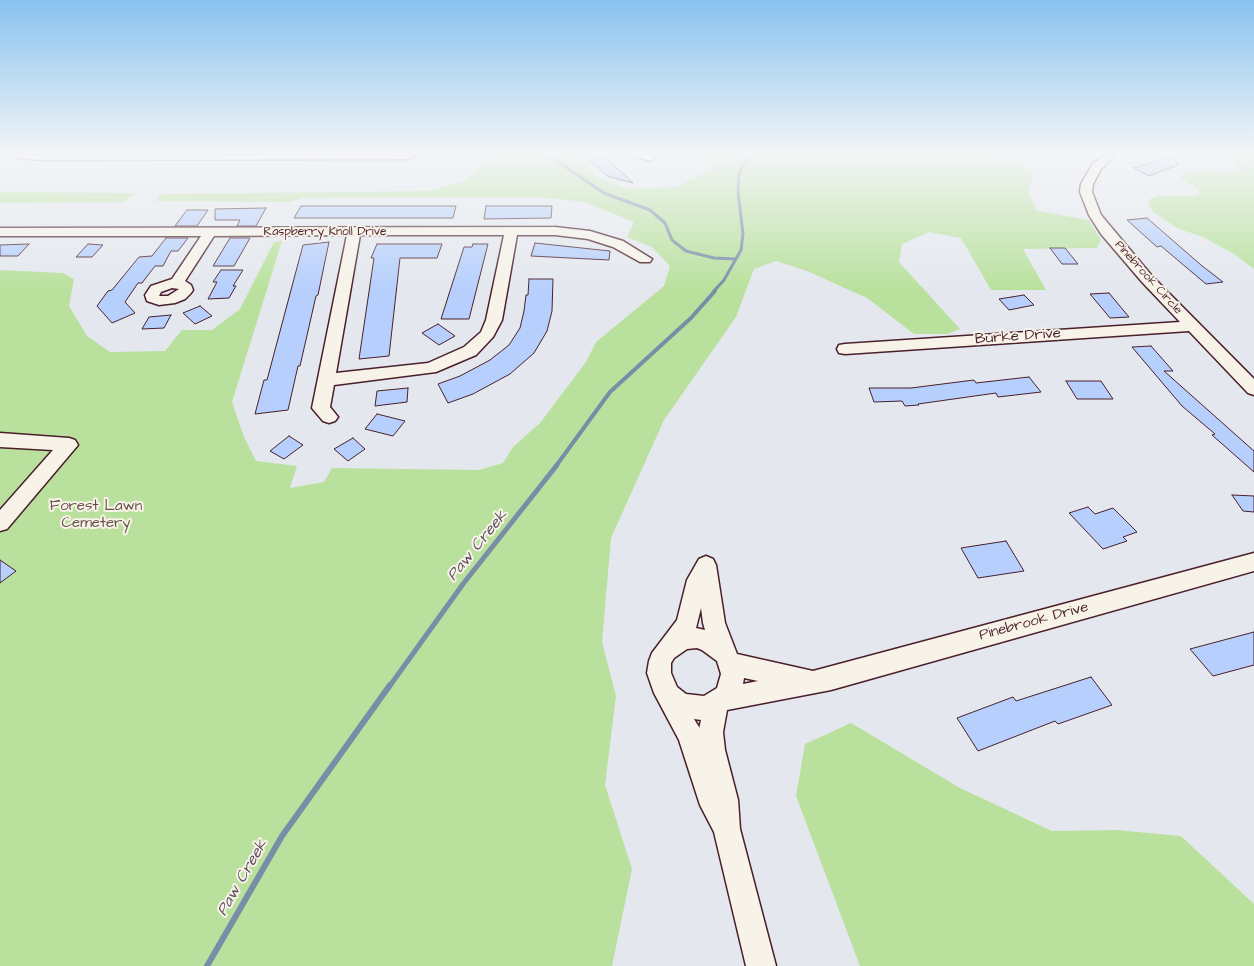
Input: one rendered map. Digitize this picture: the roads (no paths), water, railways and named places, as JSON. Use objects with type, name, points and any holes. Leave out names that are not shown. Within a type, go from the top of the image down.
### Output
[{"type":"street","name":"Pinebrook Circle","points":[[1088,200],[1106,231],[1191,326],[1254,389]]},
{"type":"street","name":"Raspberry Knoll Drive","points":[[0,232],[555,231],[590,235],[618,244],[646,259]]},
{"type":"street","points":[[176,283],[210,232]]},
{"type":"street","points":[[329,417],[321,408],[354,232]]},
{"type":"street","points":[[325,380],[430,368],[452,360],[470,350],[488,334],[494,320],[511,232]]},
{"type":"street","name":"Burke Drive","points":[[845,348],[1191,326]]},
{"type":"street","points":[[0,440],[69,445],[0,523]]},
{"type":"street","name":"Pinebrook Drive","points":[[718,702],[813,681],[831,679],[1254,562]]},
{"type":"street","points":[[674,644],[687,623],[697,580],[706,565],[714,623],[733,674],[731,686],[718,702],[711,732],[713,750],[725,800],[727,829],[762,966]]},
{"type":"street","points":[[727,829],[713,805],[702,767],[684,720],[662,685],[659,673],[660,662],[666,651],[674,644],[685,639],[697,638],[708,641],[717,646],[728,658]]},
{"type":"street","name":"Pinebrook Drive","points":[[728,658],[775,675],[813,681]]},
{"type":"street","points":[[669,695],[679,703],[691,707],[704,708],[718,702]]},
{"type":"waterway","points":[[623,200],[650,210],[665,223],[672,240],[686,251],[714,258],[736,259]]},
{"type":"waterway","name":"Paw Creek","points":[[736,259],[741,250],[743,234],[739,200]]},
{"type":"waterway","name":"Paw Creek","points":[[713,292],[724,280],[736,259]]},
{"type":"waterway","name":"Paw Creek","points":[[556,466],[610,392],[691,318],[715,291]]},
{"type":"waterway","name":"Paw Creek","points":[[389,687],[463,584],[557,465]]},
{"type":"waterway","name":"Paw Creek","points":[[207,966],[282,836],[390,685]]},
{"type":"park label","name":"Forest Lawn Cemetery","points":[[96,516]]}]
